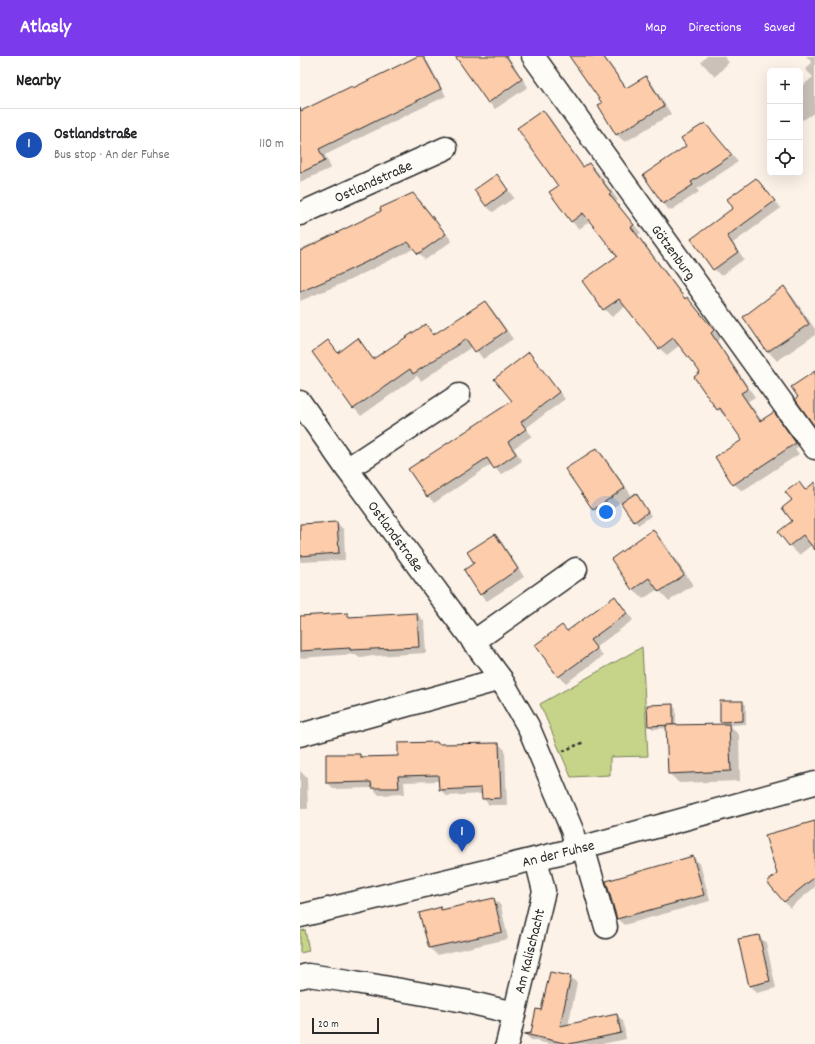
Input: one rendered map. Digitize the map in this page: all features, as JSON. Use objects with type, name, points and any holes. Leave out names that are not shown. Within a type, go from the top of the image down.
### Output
[{"type":"street","name":"Götzenburg","points":[[533,56],[815,448]]},
{"type":"street","name":"Ostlandstraße","points":[[300,214],[446,148]]},
{"type":"street","points":[[347,469],[459,395]]},
{"type":"street","name":"Ostlandstraße","points":[[300,402],[347,469],[501,679],[528,726],[580,848],[606,927]]},
{"type":"street","points":[[473,642],[576,569]]},
{"type":"street","points":[[300,735],[501,679]]},
{"type":"street","name":"An der Fuhse","points":[[300,916],[580,848],[815,783]]},
{"type":"street","name":"Am Kalischacht","points":[[507,1044],[544,891],[536,859]]},
{"type":"street","points":[[300,977],[308,975],[464,1001],[514,1013]]},
{"type":"green space","points":[[642,647],[648,756],[610,757],[610,775],[571,777],[540,704]]},
{"type":"green space","points":[[305,930],[309,951],[300,953],[300,931]]},
{"type":"building","points":[[418,56],[423,56],[441,89],[319,149],[325,161],[300,173],[300,108],[301,111],[352,86],[353,88]]},
{"type":"building","points":[[455,56],[506,56],[522,79],[488,103]]},
{"type":"building","points":[[569,56],[603,56],[626,88],[646,76],[664,106],[616,135],[598,105],[602,103]]},
{"type":"building","points":[[543,110],[583,167],[589,163],[611,193],[609,194],[634,225],[631,227],[685,299],[687,297],[714,330],[711,333],[748,389],[741,393],[760,421],[774,412],[796,443],[733,485],[715,457],[742,440],[720,408],[717,410],[694,377],[700,372],[673,338],[659,349],[619,299],[603,310],[582,281],[617,256],[583,213],[571,222],[549,192],[558,186],[517,128]]},
{"type":"building","points":[[705,123],[732,155],[691,182],[693,185],[663,204],[643,175],[686,146],[681,138]]},
{"type":"building","points":[[497,174],[508,190],[486,206],[474,190]]},
{"type":"building","points":[[756,178],[775,201],[727,236],[738,252],[713,270],[691,239],[733,208],[727,199]]},
{"type":"building","points":[[413,193],[446,234],[418,254],[408,242],[300,292],[300,251],[381,211],[380,208]]},
{"type":"building","points":[[784,286],[809,324],[767,352],[743,317]]},
{"type":"building","points":[[485,301],[506,331],[475,352],[466,339],[413,374],[410,369],[353,409],[312,352],[328,340],[338,353],[358,338],[373,359],[426,324],[433,335]]},
{"type":"building","points":[[529,352],[559,392],[521,422],[526,429],[508,442],[516,454],[494,469],[487,458],[427,497],[408,469],[512,401],[494,379]]},
{"type":"building","points":[[815,371],[815,427],[795,399],[798,397],[791,387]]},
{"type":"building","points":[[597,448],[625,488],[593,510],[565,469]]},
{"type":"building","points":[[799,482],[805,490],[815,482],[815,550],[803,535],[789,546],[778,532],[792,521],[782,508],[792,500],[785,492]]},
{"type":"building","points":[[636,493],[648,512],[634,522],[621,503]]},
{"type":"building","points":[[337,522],[339,553],[300,556],[300,524]]},
{"type":"building","points":[[653,529],[684,575],[659,592],[649,578],[632,590],[611,559]]},
{"type":"building","points":[[495,534],[518,569],[480,595],[464,570],[474,563],[467,552]]},
{"type":"building","points":[[615,596],[627,613],[590,640],[597,649],[558,677],[535,645],[562,625],[567,631]]},
{"type":"building","points":[[348,613],[348,617],[417,613],[419,647],[350,650],[350,648],[300,651],[300,616]]},
{"type":"building","points":[[720,701],[743,701],[743,721],[720,722]]},
{"type":"building","points":[[673,704],[673,725],[648,726],[647,705]]},
{"type":"building","points":[[729,724],[731,771],[668,774],[666,725]]},
{"type":"building","points":[[437,742],[438,744],[499,743],[501,798],[482,799],[481,788],[439,790],[438,775],[398,776],[399,788],[372,788],[371,782],[326,783],[326,754],[360,754],[360,757],[398,756],[398,743]]},
{"type":"building","points":[[815,821],[815,877],[784,902],[767,882],[777,874],[765,835]]},
{"type":"building","points":[[693,856],[704,895],[617,919],[606,881]]},
{"type":"building","points":[[494,898],[502,932],[429,948],[419,913],[441,907],[441,910]]},
{"type":"building","points":[[759,935],[770,981],[749,986],[738,939]]},
{"type":"building","points":[[550,972],[571,976],[560,1026],[617,1014],[621,1033],[569,1044],[524,1034],[531,1033],[536,1009],[541,1010]]},
{"type":"place","name":"Ostlandstraße","points":[[462,852]]}]
